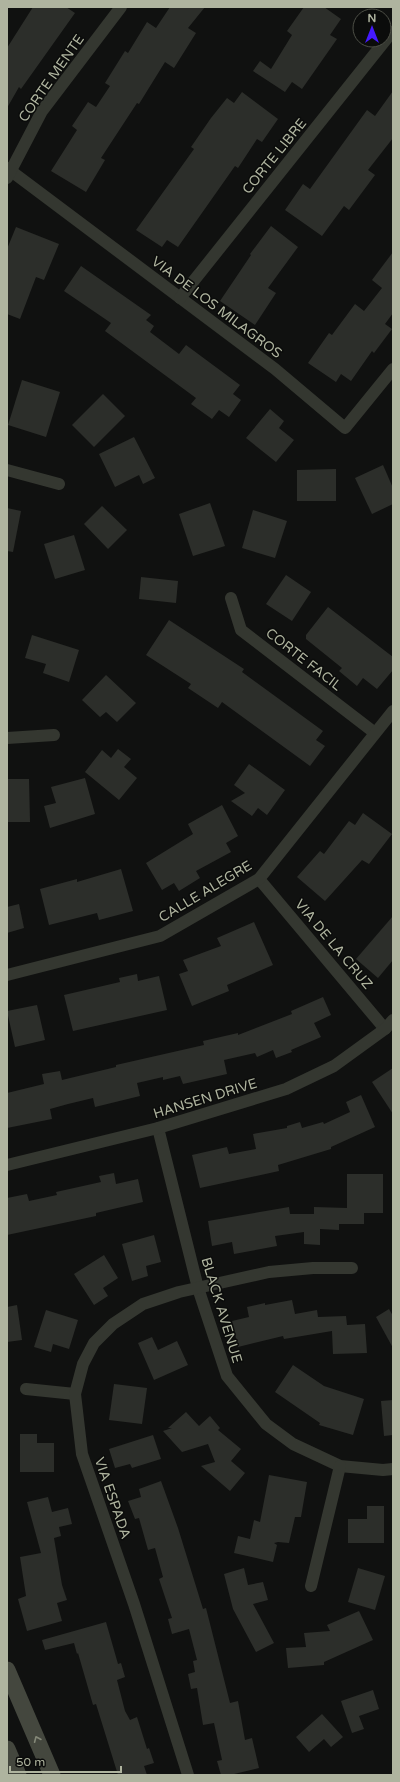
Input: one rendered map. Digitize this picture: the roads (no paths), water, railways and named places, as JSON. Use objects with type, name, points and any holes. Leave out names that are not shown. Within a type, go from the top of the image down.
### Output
[{"type":"main road","points":[[7,1670],[52,1775]]},
{"type":"main road","points":[[7,1749],[18,1775]]},
{"type":"street","name":"CORTE MENTE","points":[[8,172],[42,111],[121,7]]},
{"type":"street","name":"CORTE LIBRE","points":[[180,298],[379,48]]},
{"type":"street","name":"VIA DE LOS MILAGROS","points":[[8,172],[275,369],[345,428],[393,369]]},
{"type":"street","points":[[7,470],[59,484]]},
{"type":"street","name":"CORTE FACIL","points":[[231,598],[241,630],[375,734]]},
{"type":"street","name":"CALLE ALEGRE","points":[[7,975],[160,936],[259,879],[393,710]]},
{"type":"street","points":[[7,738],[54,735]]},
{"type":"street","name":"VIA DE LA CRUZ","points":[[259,879],[385,1029]]},
{"type":"street","name":"HANSEN DRIVE","points":[[7,1165],[158,1128],[286,1088],[334,1066],[385,1029],[393,1020]]},
{"type":"street","name":"BLACK AVENUE","points":[[158,1128],[198,1288],[227,1376],[266,1424],[293,1444],[340,1466],[383,1470],[393,1469]]},
{"type":"street","name":"VIA ESPADA","points":[[188,1775],[134,1604],[82,1454],[75,1394],[83,1364],[94,1343],[113,1324],[143,1304],[198,1288],[269,1272],[313,1268],[352,1268]]},
{"type":"street","points":[[26,1389],[75,1394]]},
{"type":"street","points":[[311,1586],[340,1466]]}]
